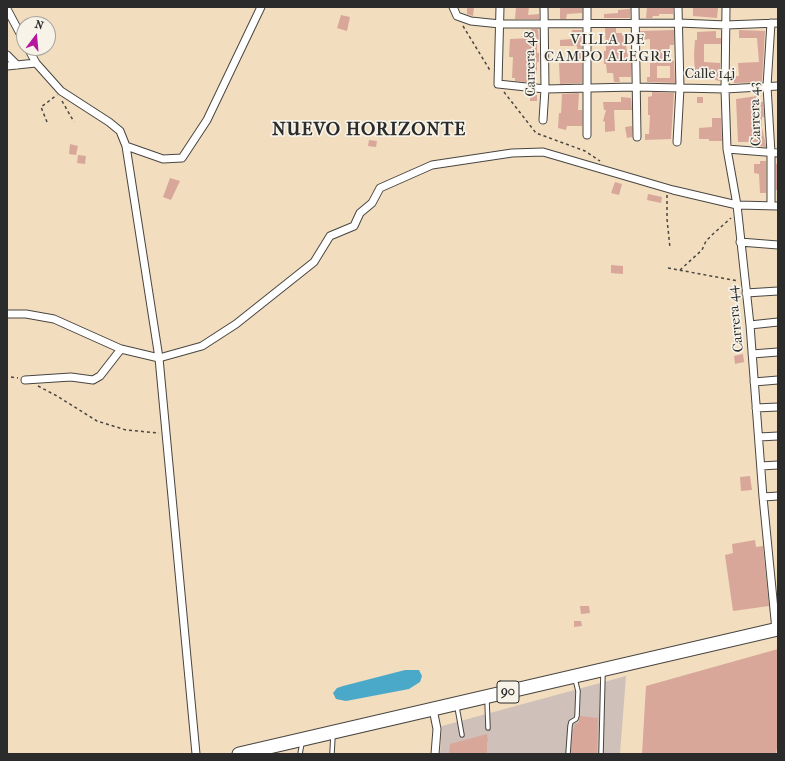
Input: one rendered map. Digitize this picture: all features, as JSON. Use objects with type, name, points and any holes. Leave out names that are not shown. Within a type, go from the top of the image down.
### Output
[{"type":"highway","name":"90","points":[[239,754],[777,629]]},
{"type":"street","points":[[126,146],[163,159],[182,158],[207,120],[261,7]]},
{"type":"street","points":[[453,7],[457,16],[471,21],[500,24],[544,25],[679,23],[726,25],[775,23]]},
{"type":"street","points":[[498,84],[500,7]]},
{"type":"street","name":"Carrera 48","points":[[543,120],[545,89],[544,7]]},
{"type":"street","points":[[587,7],[587,135]]},
{"type":"street","points":[[635,7],[635,87],[637,137]]},
{"type":"street","points":[[677,142],[680,88],[678,7]]},
{"type":"street","name":"Carrera 44","points":[[726,7],[725,89],[727,148],[737,204],[750,325],[763,497],[777,629]]},
{"type":"street","points":[[7,9],[16,26]]},
{"type":"street","name":"Carrera 43","points":[[775,23],[767,86],[774,153],[775,205]]},
{"type":"street","points":[[7,55],[17,65]]},
{"type":"street","points":[[32,56],[36,63],[61,91],[109,122],[120,131],[126,146],[159,358],[196,754]]},
{"type":"street","points":[[7,66],[36,63]]},
{"type":"street","name":"Calle 14j","points":[[498,84],[545,89],[635,87],[725,89],[778,86]]},
{"type":"street","points":[[727,148],[774,153]]},
{"type":"street","points":[[7,314],[26,314],[54,319],[121,350],[159,358],[202,346],[236,324],[314,262],[330,236],[354,226],[360,213],[372,203],[380,188],[432,165],[512,153],[543,152],[666,188],[737,204],[775,205]]},
{"type":"street","points":[[740,242],[778,244]]},
{"type":"street","points":[[746,293],[778,291]]},
{"type":"street","points":[[750,325],[778,322]]},
{"type":"street","points":[[25,380],[70,377],[93,380],[100,376],[121,350]]},
{"type":"street","points":[[752,354],[778,352]]},
{"type":"street","points":[[754,382],[778,380]]},
{"type":"street","points":[[756,408],[778,407]]},
{"type":"street","points":[[759,437],[778,436]]},
{"type":"street","points":[[761,466],[778,465]]},
{"type":"street","points":[[763,497],[778,496]]},
{"type":"street","points":[[433,709],[437,729],[435,754]]},
{"type":"lane","points":[[601,754],[604,670]]},
{"type":"lane","points":[[568,754],[570,726],[571,722],[576,719],[577,716],[578,691],[574,676]]},
{"type":"lane","points":[[487,697],[488,728]]},
{"type":"lane","points":[[456,704],[462,735]]},
{"type":"lane","points":[[332,754],[333,732]]},
{"type":"lane","points":[[300,754],[302,739]]},
{"type":"path","points":[[457,16],[498,84],[536,133],[584,151],[603,162]]},
{"type":"path","points":[[47,122],[41,107],[58,94],[74,122]]},
{"type":"path","points":[[666,188],[670,248]]},
{"type":"path","points":[[680,270],[702,250],[706,241],[725,221],[738,215]]},
{"type":"path","points":[[668,268],[745,283]]},
{"type":"path","points":[[11,377],[25,380],[57,396],[97,421],[126,430],[165,434]]},
{"type":"shaded area","points":[[626,676],[620,754],[440,754],[442,726]]},
{"type":"water","points":[[405,670],[419,670],[422,676],[420,682],[409,689],[346,701],[336,699],[333,693],[337,688],[343,686]]},
{"type":"building","points":[[467,7],[474,7],[473,16],[467,14]]},
{"type":"building","points":[[516,7],[529,7],[528,15],[539,14],[539,19],[515,19]]},
{"type":"building","points":[[560,7],[582,7],[582,13],[567,14],[566,19],[560,19]]},
{"type":"building","points":[[647,7],[673,7],[673,14],[659,14],[659,16],[646,18]]},
{"type":"building","points":[[693,7],[718,8],[717,18],[693,16]]},
{"type":"building","points":[[630,9],[630,18],[604,18],[604,14],[618,13],[618,10]]},
{"type":"building","points":[[341,15],[350,17],[347,31],[337,28]]},
{"type":"building","points":[[605,28],[616,28],[616,33],[625,33],[625,38],[627,38],[628,46],[626,46],[629,62],[631,62],[631,77],[619,77],[620,82],[614,82],[613,73],[607,73],[606,64],[604,64],[604,51],[606,51]]},
{"type":"building","points":[[531,29],[538,29],[539,41],[537,41],[537,53],[539,53],[539,62],[537,62],[537,74],[534,74],[534,83],[515,81],[515,78],[512,78],[513,57],[509,57],[510,39],[531,38]]},
{"type":"building","points":[[572,30],[582,30],[582,83],[560,84],[559,63],[578,63],[577,46],[560,46],[560,40],[571,39]]},
{"type":"building","points":[[674,30],[674,45],[670,45],[667,59],[674,61],[675,83],[647,82],[647,77],[650,77],[650,39],[640,40],[640,31]],"holes":[[[657,66],[670,66],[670,78],[657,78]]]},
{"type":"building","points":[[739,30],[765,31],[762,82],[734,83],[734,76],[739,76],[738,63],[759,62],[757,38],[739,38]]},
{"type":"building","points":[[716,31],[716,38],[721,38],[721,44],[704,44],[704,62],[720,63],[720,81],[715,80],[715,76],[695,76],[694,54],[697,32]]},
{"type":"building","points":[[652,92],[674,93],[671,139],[645,140],[645,134],[649,134],[650,115],[648,115],[648,97],[652,96]]},
{"type":"building","points":[[579,93],[578,110],[582,110],[582,126],[567,126],[566,130],[558,128],[559,113],[561,113],[562,94]]},
{"type":"building","points":[[530,95],[537,95],[537,101],[530,101]]},
{"type":"building","points":[[757,96],[759,102],[763,102],[764,117],[762,117],[762,127],[766,147],[759,146],[759,142],[738,142],[736,99]]},
{"type":"building","points":[[621,97],[631,98],[632,110],[614,110],[615,131],[605,132],[605,122],[603,121],[606,110],[604,110],[603,102],[621,102]]},
{"type":"building","points":[[697,97],[703,97],[703,103],[697,103]]},
{"type":"building","points":[[712,118],[721,118],[722,141],[699,139],[699,128],[712,127]]},
{"type":"building","points":[[632,126],[632,137],[627,138],[625,127]]},
{"type":"building","points":[[369,140],[377,141],[376,147],[368,146]]},
{"type":"building","points":[[70,144],[78,146],[76,155],[69,154]]},
{"type":"building","points":[[78,155],[86,156],[85,164],[77,163]]},
{"type":"building","points":[[760,161],[766,161],[766,193],[760,193],[759,174],[754,173],[754,164],[760,164]]},
{"type":"building","points":[[776,164],[778,164],[778,190],[776,190]]},
{"type":"building","points":[[170,178],[180,181],[171,200],[163,197]]},
{"type":"building","points":[[615,182],[622,184],[619,195],[611,193]]},
{"type":"building","points":[[648,194],[662,197],[661,203],[647,200]]},
{"type":"building","points":[[611,265],[623,266],[623,274],[611,273]]},
{"type":"building","points":[[743,354],[744,362],[735,364],[734,356]]},
{"type":"building","points":[[750,476],[752,490],[741,491],[740,477]]},
{"type":"building","points":[[755,540],[756,547],[763,546],[769,606],[733,611],[725,555],[733,553],[732,544]]},
{"type":"building","points":[[580,606],[589,606],[590,613],[581,614]]},
{"type":"building","points":[[574,621],[581,621],[582,626],[574,627]]},
{"type":"building","points":[[778,649],[778,742],[776,754],[642,754],[646,686]]},
{"type":"building","points":[[580,716],[598,718],[597,754],[571,754],[573,729],[575,723],[578,724]]},
{"type":"building","points":[[487,734],[487,754],[449,754],[450,744]]},
{"type":"district","name":"VILLA DE CAMPO ALEGRE","points":[[608,48]]},
{"type":"district","name":"NUEVO HORIZONTE","points":[[369,131]]}]
